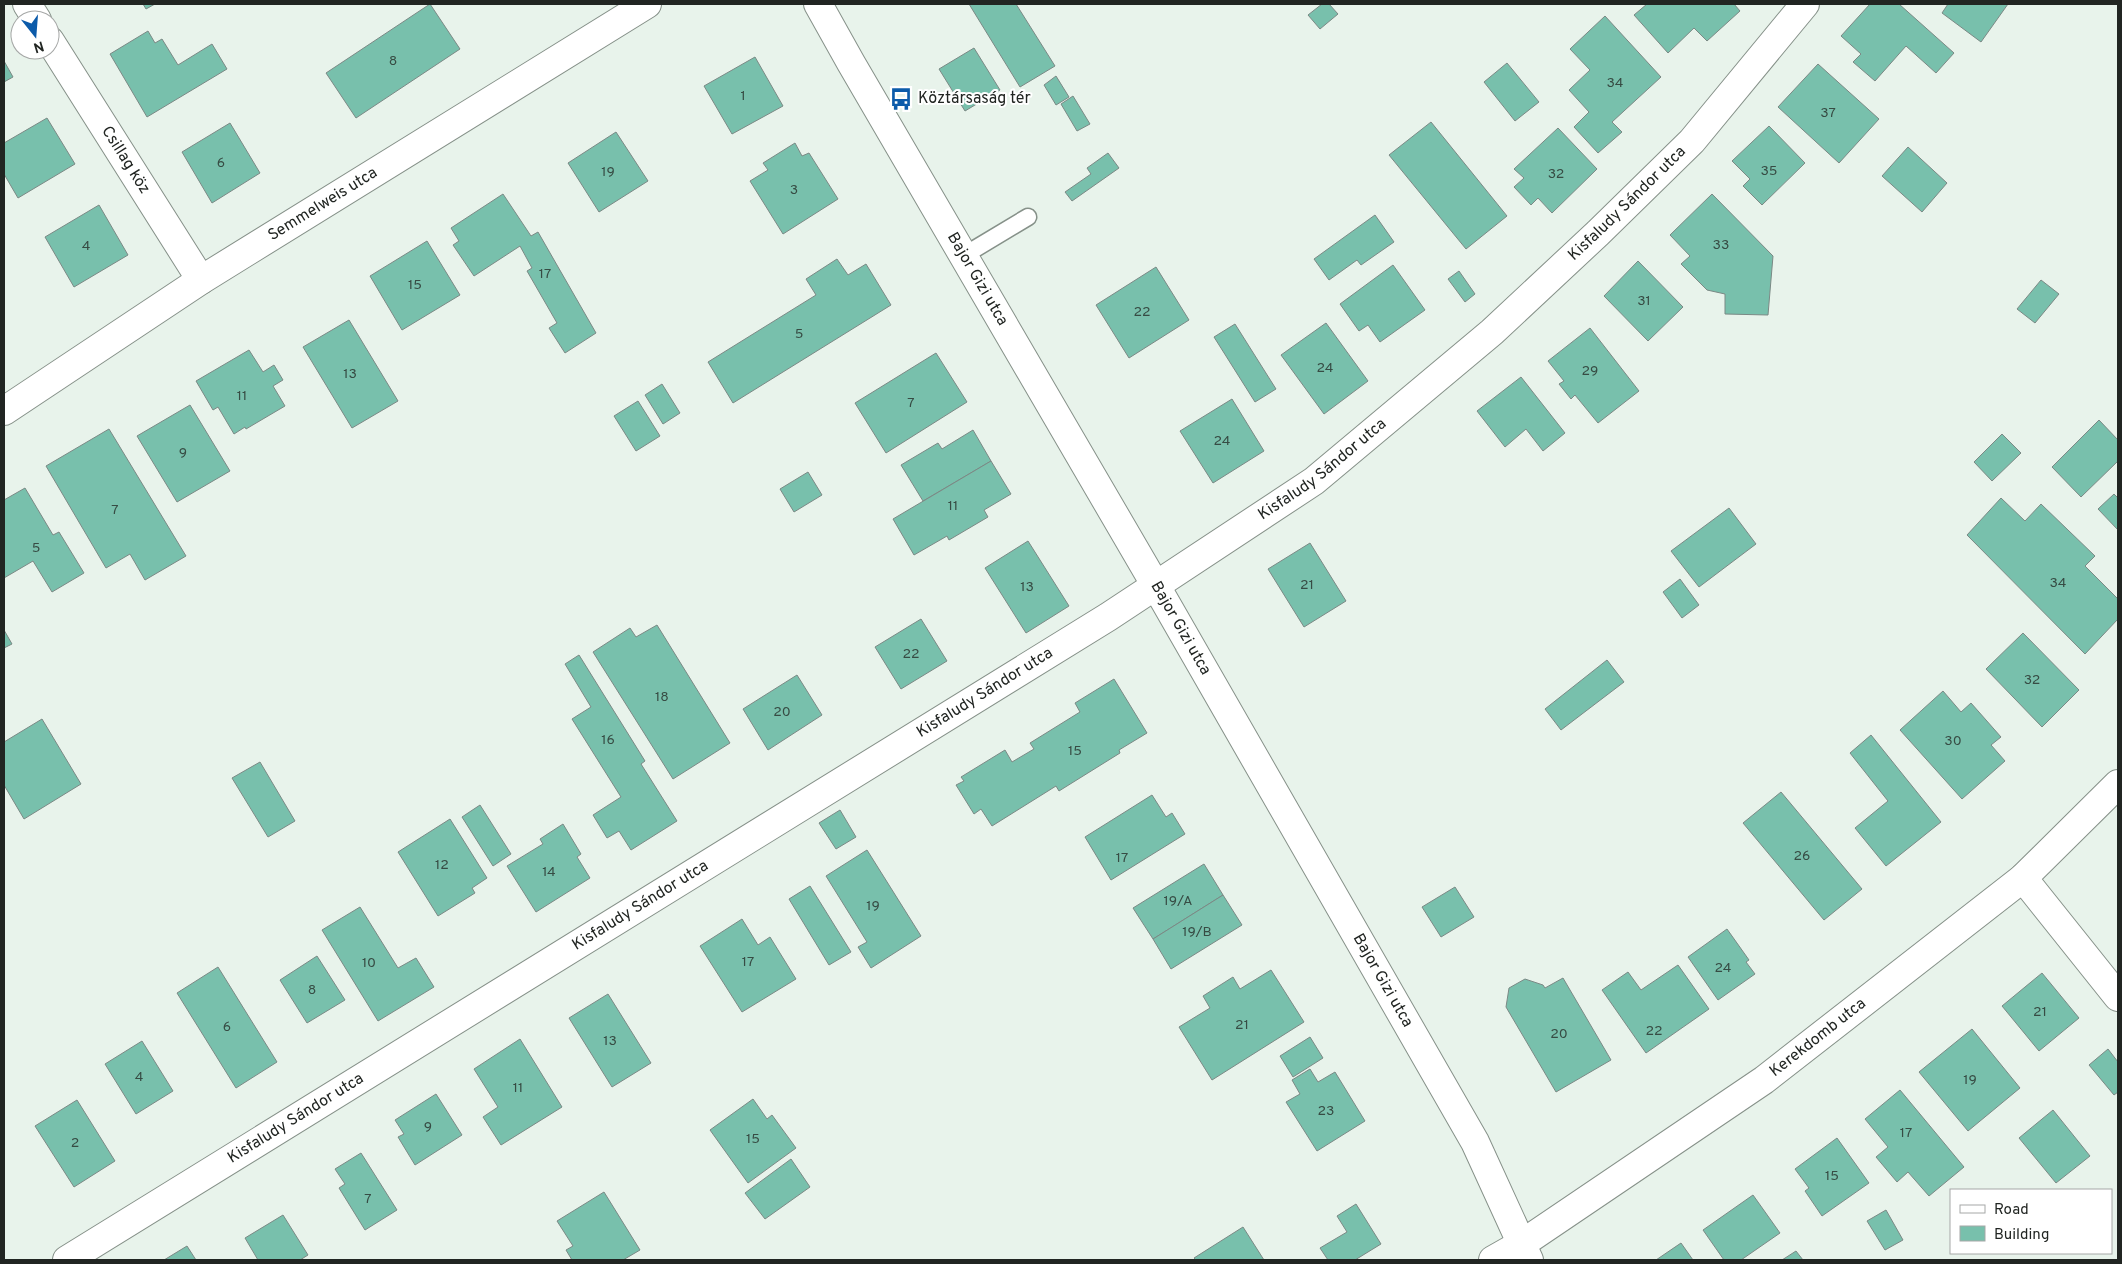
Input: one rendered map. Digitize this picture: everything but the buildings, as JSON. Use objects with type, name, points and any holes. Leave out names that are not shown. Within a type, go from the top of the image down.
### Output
[{"type":"street","name":"Semmelweis utca","points":[[4,411],[201,280],[647,4]]},
{"type":"street","name":"Bajor Gizi utca","points":[[818,4],[1156,586],[1475,1142],[1526,1252]]},
{"type":"street","name":"Kisfaludy Sándor utca","points":[[67,1260],[1156,586],[1314,481],[1492,332],[1598,233],[1692,141],[1805,4]]},
{"type":"street","name":"Csillag köz","points":[[60,57],[201,280]]},
{"type":"street","name":"Kerekdomb utca","points":[[1493,1260],[1526,1252],[1764,1080],[2023,878],[2118,784]]},
{"type":"street","points":[[2023,878],[2118,997]]},
{"type":"lane","points":[[963,256],[1028,217]]},
{"type":"place","name":"Köztársaság tér","points":[[901,99]]}]
